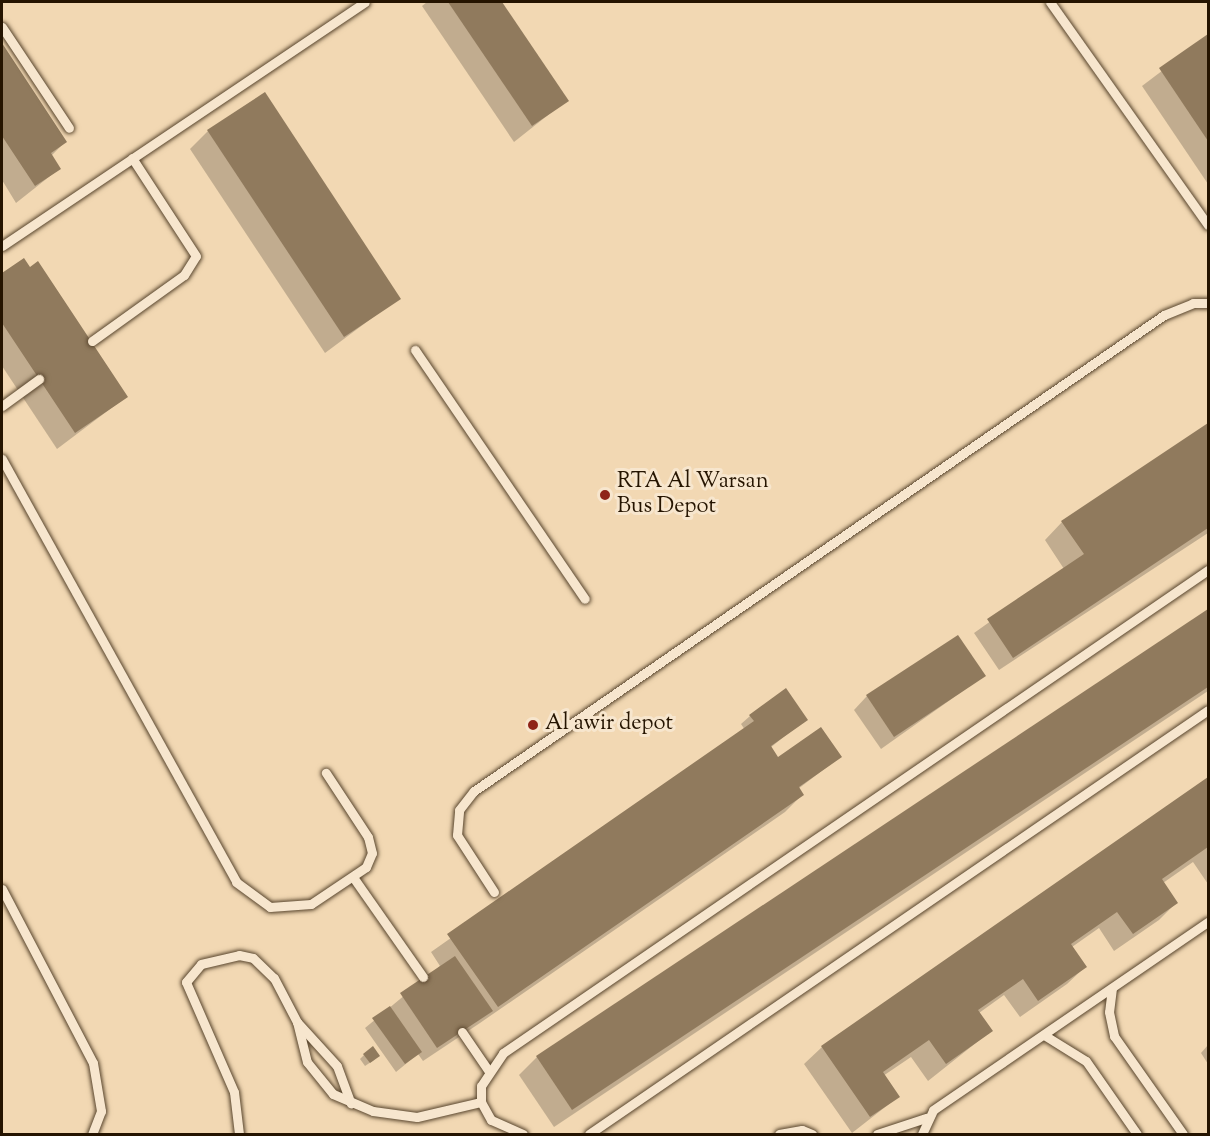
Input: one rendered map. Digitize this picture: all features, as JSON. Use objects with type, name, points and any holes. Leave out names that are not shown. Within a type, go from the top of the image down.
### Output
[{"type":"lane","points":[[2,246],[365,2]]},
{"type":"lane","points":[[1050,2],[1209,225]]},
{"type":"lane","points":[[2,27],[69,128]]},
{"type":"lane","points":[[92,341],[184,275],[196,256],[132,158]]},
{"type":"lane","points":[[494,892],[458,835],[459,810],[474,791],[1164,315],[1193,303],[1209,303]]},
{"type":"lane","points":[[415,350],[585,599]]},
{"type":"lane","points":[[2,406],[39,379]]},
{"type":"lane","points":[[2,459],[236,882],[251,898],[291,909],[312,904],[353,877],[372,853],[368,837],[326,773]]},
{"type":"lane","points":[[523,1134],[491,1120],[481,1102],[488,1070],[518,1040],[1209,570]]},
{"type":"lane","points":[[590,1134],[1209,710]]},
{"type":"lane","points":[[353,877],[423,977]]},
{"type":"lane","points":[[2,889],[93,1063],[101,1111],[92,1134]]},
{"type":"lane","points":[[877,1134],[926,1118],[1209,922]]},
{"type":"lane","points":[[239,1134],[234,1092],[188,993],[191,971],[239,955],[253,958],[274,978],[297,1022],[338,1066],[351,1104]]},
{"type":"lane","points":[[1112,987],[1109,1012],[1114,1036],[1183,1134]]},
{"type":"lane","points":[[297,1022],[299,1043],[318,1080],[351,1104],[417,1117],[481,1102]]},
{"type":"lane","points":[[462,1032],[488,1070]]},
{"type":"lane","points":[[1044,1035],[1086,1061],[1137,1134]]},
{"type":"lane","points":[[922,1134],[926,1118]]},
{"type":"lane","points":[[779,1134],[802,1130],[812,1134]]},
{"type":"building","points":[[448,2],[502,2],[569,101],[532,126]]},
{"type":"building","points":[[1208,34],[1208,141],[1159,68]]},
{"type":"building","points":[[2,43],[67,142],[51,153],[61,169],[35,186],[2,136]]},
{"type":"building","points":[[265,92],[401,299],[344,337],[207,130]]},
{"type":"building","points":[[24,258],[30,267],[38,261],[128,397],[75,433],[2,323],[2,273]]},
{"type":"building","points":[[1208,423],[1208,528],[1013,658],[987,619],[1084,554],[1061,521]]},
{"type":"building","points":[[1208,609],[1208,687],[572,1110],[536,1056]]},
{"type":"building","points":[[958,635],[986,676],[894,737],[866,695]]},
{"type":"building","points":[[786,688],[808,720],[771,746],[778,757],[821,727],[842,757],[799,787],[804,795],[498,1007],[447,934],[754,721],[749,715]]},
{"type":"building","points":[[1208,777],[1208,847],[1162,879],[1178,903],[1133,934],[1117,912],[1071,944],[1087,967],[1038,1001],[1023,979],[978,1010],[993,1031],[946,1064],[929,1040],[883,1072],[900,1097],[870,1117],[821,1046]]},
{"type":"building","points":[[455,956],[493,1011],[437,1048],[400,993]]},
{"type":"building","points":[[390,1006],[422,1052],[405,1064],[372,1018]]},
{"type":"building","points":[[373,1046],[380,1056],[370,1063],[363,1054]]},
{"type":"place","name":"RTA Al Warsan Bus Depot","points":[[605,495]]},
{"type":"place","name":"Al awir depot","points":[[533,725]]}]
